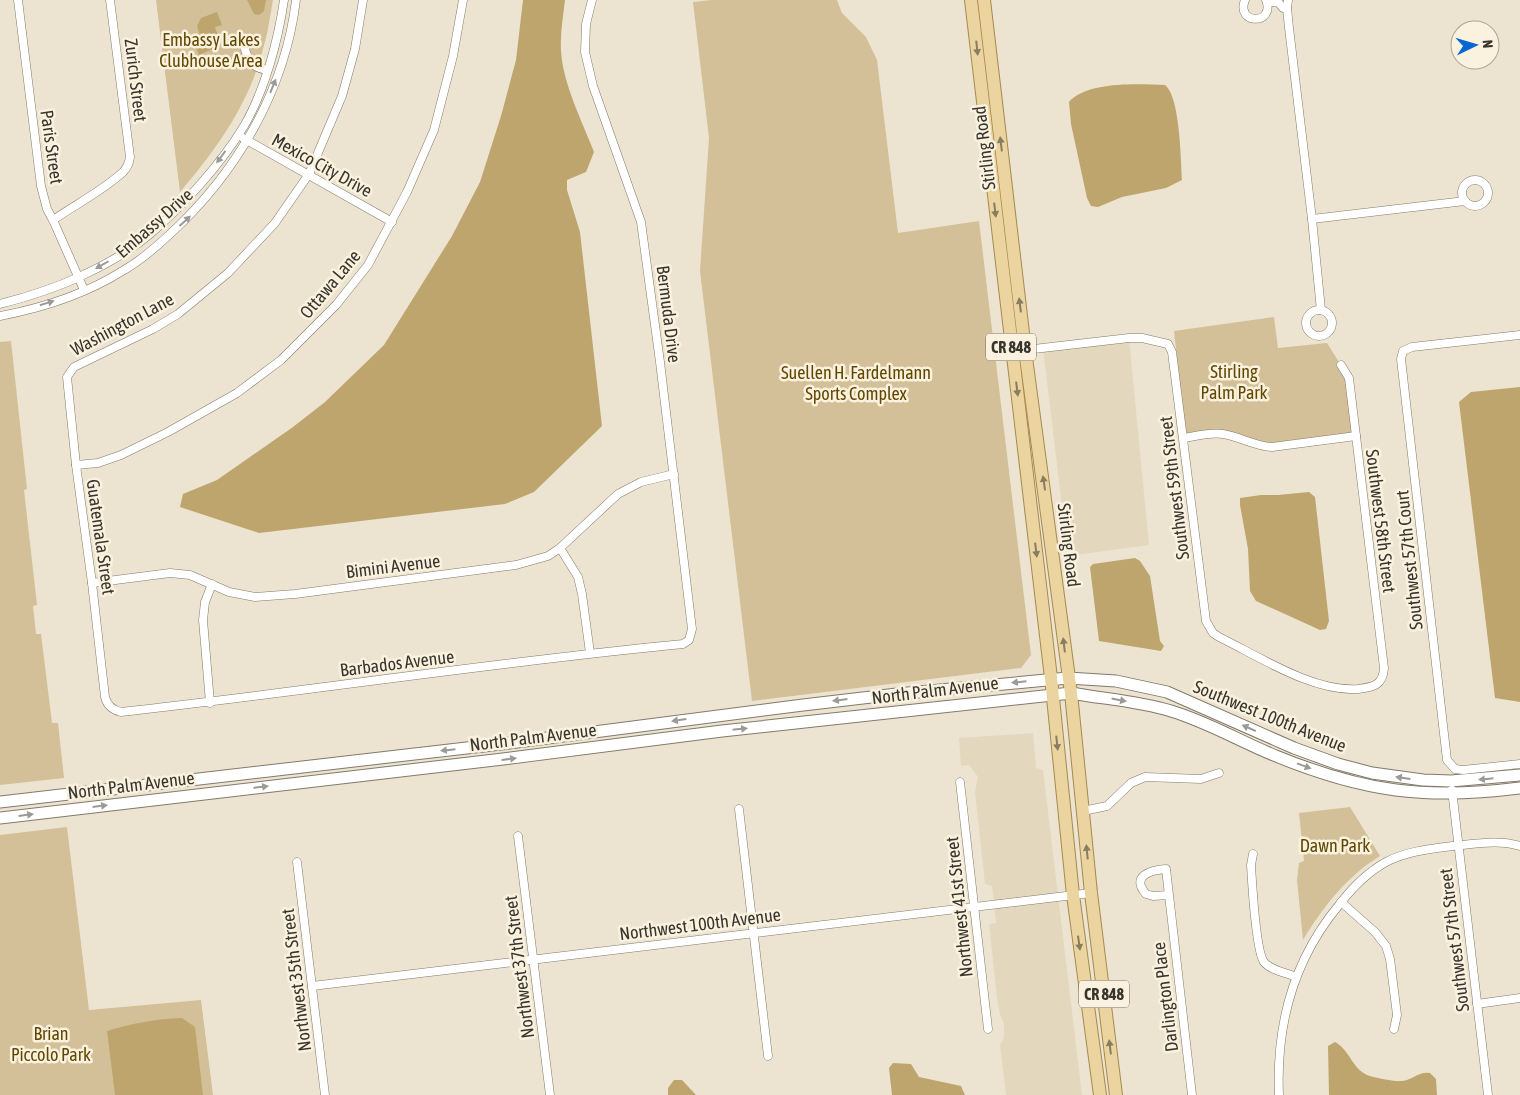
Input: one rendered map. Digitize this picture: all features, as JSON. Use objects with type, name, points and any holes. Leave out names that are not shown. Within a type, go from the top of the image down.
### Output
[{"type":"main road","name":"Stirling Road","points":[[971,0],[1052,678],[1073,895],[1100,1095]]},
{"type":"main road","name":"Stirling Road","points":[[984,0],[1025,350],[1070,693],[1091,893],[1116,1095]]},
{"type":"main road","name":"North Palm Avenue","points":[[0,802],[581,734],[810,704],[1052,678],[1068,678]]},
{"type":"main road","name":"Southwest 100th Avenue","points":[[1068,678],[1116,681],[1167,692],[1294,748],[1338,764],[1372,773],[1399,778],[1451,781],[1520,775]]},
{"type":"main road","name":"North Palm Avenue","points":[[0,818],[722,731],[1070,693]]},
{"type":"main road","name":"Southwest 100th Avenue","points":[[1070,693],[1171,711],[1276,756],[1352,783],[1398,792],[1452,794],[1520,788]]},
{"type":"main road","points":[[581,734],[583,749]]},
{"type":"main road","points":[[50,796],[51,812]]},
{"type":"street","name":"Paris Street","points":[[18,0],[41,186],[47,209],[84,290]]},
{"type":"street","name":"Zurich Street","points":[[53,220],[111,181],[129,165],[130,158],[110,0]]},
{"type":"street","name":"Embassy Drive","points":[[0,304],[44,292],[79,278],[150,235],[185,200],[211,172],[237,135],[255,102],[267,70],[284,0]]},
{"type":"street","name":"Embassy Drive","points":[[0,316],[48,303],[84,290],[124,270],[156,247],[191,215],[222,179],[264,109],[280,70],[294,18],[296,0]]},
{"type":"street","name":"Washington Lane","points":[[69,372],[74,367],[153,329],[178,314],[221,279],[275,223],[309,174],[342,96],[355,49],[363,0]]},
{"type":"street","name":"Ottawa Lane","points":[[76,465],[98,464],[121,455],[168,432],[237,393],[281,360],[336,305],[368,265],[407,192],[434,130],[453,56],[463,0]]},
{"type":"street","name":"Bermuda Drive","points":[[592,0],[586,24],[585,52],[593,86],[641,222],[651,284],[692,629],[689,640]]},
{"type":"street","points":[[1245,0],[1243,9],[1247,16],[1259,19],[1267,12],[1279,12],[1286,5]]},
{"type":"street","points":[[1267,12],[1267,1],[1286,5]]},
{"type":"street","points":[[1286,5],[1321,310]]},
{"type":"street","points":[[242,40],[250,63],[258,69],[267,70]]},
{"type":"street","name":"Mexico City Drive","points":[[237,135],[392,222]]},
{"type":"street","points":[[1312,219],[1465,201]]},
{"type":"street","name":"Southwest 57th Court","points":[[1520,335],[1412,346],[1403,351],[1401,359],[1447,760],[1455,769],[1463,770],[1520,764]]},
{"type":"street","name":"Southwest 59th Street","points":[[1025,350],[1129,338],[1142,338],[1168,344],[1172,352],[1204,612],[1209,628]]},
{"type":"street","name":"Southwest 58th Street","points":[[1209,628],[1220,637],[1297,675],[1322,685],[1337,689],[1370,688],[1381,681],[1384,676],[1348,378],[1341,366]]},
{"type":"street","name":"Guatemala Street","points":[[69,372],[66,382],[105,697],[109,706]]},
{"type":"street","points":[[1184,438],[1213,433],[1258,446],[1272,447],[1356,436]]},
{"type":"street","name":"Bimini Avenue","points":[[92,583],[170,573],[190,575],[230,592],[256,597],[295,594],[516,565],[548,556],[560,548],[618,494],[641,482],[674,474]]},
{"type":"street","points":[[560,548],[578,576],[590,653]]},
{"type":"street","points":[[210,702],[203,620],[205,602],[212,584]]},
{"type":"street","name":"Barbados Avenue","points":[[109,706],[121,712],[210,702],[590,653],[683,644],[689,640]]},
{"type":"street","points":[[1083,811],[1107,806],[1131,783],[1145,777],[1201,779],[1219,773]]},
{"type":"street","name":"Southwest 57th Street","points":[[1451,781],[1488,1095]]},
{"type":"street","name":"Northwest 41st Street","points":[[960,782],[988,1029]]},
{"type":"street","points":[[739,809],[768,1056]]},
{"type":"street","name":"Northwest 37th Street","points":[[518,836],[550,1095]]},
{"type":"street","points":[[1279,1095],[1279,1059],[1283,1022],[1296,976],[1318,933],[1353,888],[1374,870],[1387,862],[1414,852],[1501,842],[1520,846]]},
{"type":"street","points":[[1253,854],[1251,865],[1259,949],[1264,962],[1281,972],[1296,976]]},
{"type":"street","name":"Northwest 35th Street","points":[[298,862],[325,1095]]},
{"type":"street","name":"Northwest 100th Avenue","points":[[312,986],[1091,893]]},
{"type":"street","name":"Darlington Place","points":[[1168,895],[1192,1095]]},
{"type":"street","points":[[1341,902],[1375,932],[1386,946],[1390,959],[1397,1015],[1394,1028]]},
{"type":"street","points":[[1477,1004],[1520,998]]},
{"type":"shaded area","points":[[247,0],[266,0],[264,11],[259,15],[254,14]]},
{"type":"shaded area","points":[[523,0],[565,0],[561,51],[565,76],[594,152],[586,172],[567,180],[567,190],[580,232],[602,426],[534,492],[505,504],[259,533],[180,507],[183,494],[217,480],[293,427],[325,402],[384,345],[452,236],[480,182],[516,60]]},
{"type":"shaded area","points":[[217,12],[222,25],[215,27],[219,39],[215,48],[199,55],[194,42],[201,39],[197,26],[201,18]]},
{"type":"shaded area","points":[[1128,84],[1165,85],[1170,91],[1177,115],[1182,180],[1166,188],[1122,197],[1098,207],[1091,206],[1087,198],[1071,124],[1069,102],[1077,95],[1100,87]]},
{"type":"shaded area","points":[[1129,338],[1149,545],[1068,556],[1043,348]]},
{"type":"shaded area","points":[[1520,387],[1520,702],[1495,698],[1459,402],[1471,392]]},
{"type":"shaded area","points":[[1309,492],[1315,497],[1329,621],[1326,629],[1320,630],[1256,601],[1250,591],[1248,549],[1240,505],[1240,498]]},
{"type":"shaded area","points":[[1135,558],[1140,561],[1150,576],[1160,641],[1164,646],[1161,651],[1099,641],[1090,567],[1093,564]]},
{"type":"shaded area","points":[[1033,733],[1036,768],[1043,770],[1082,1095],[1006,1095],[1000,1045],[1004,1037],[1004,1024],[997,998],[989,924],[996,923],[992,886],[985,884],[975,792],[978,777],[969,765],[961,766],[959,738]]},
{"type":"shaded area","points":[[182,1018],[195,1027],[203,1095],[115,1095],[107,1031],[144,1022]]},
{"type":"shaded area","points":[[1335,1042],[1344,1049],[1362,1072],[1369,1076],[1401,1081],[1422,1073],[1430,1073],[1436,1079],[1437,1095],[1329,1095],[1328,1046]]},
{"type":"shaded area","points":[[893,1063],[911,1064],[919,1077],[961,1086],[965,1095],[892,1095],[889,1068]]},
{"type":"shaded area","points":[[674,1080],[682,1080],[696,1095],[668,1095],[668,1088]]},
{"type":"green space","name":"Embassy Lakes Clubhouse Area","points":[[156,0],[273,0],[265,43],[249,89],[218,143],[180,192]]},
{"type":"green space","name":"Suellen H. Fardelmann Sports Complex","points":[[712,0],[837,0],[842,13],[866,37],[877,60],[898,233],[979,221],[1031,655],[1021,668],[752,701],[700,271],[709,138],[693,2]]},
{"type":"green space","name":"Stirling Palm Park","points":[[1274,317],[1278,348],[1327,343],[1349,378],[1356,436],[1266,447],[1225,435],[1186,438],[1174,331]]},
{"type":"green space","points":[[11,341],[27,489],[24,490],[37,605],[33,606],[36,634],[41,634],[52,723],[58,723],[64,778],[0,785],[0,342]]},
{"type":"green space","name":"Dawn Park","points":[[1350,807],[1380,856],[1346,883],[1319,916],[1303,940],[1297,880],[1299,863],[1304,861],[1299,813]]},
{"type":"green space","name":"Brian Piccolo Park","points":[[67,827],[89,1010],[201,1000],[213,1095],[0,1095],[0,835]]}]
